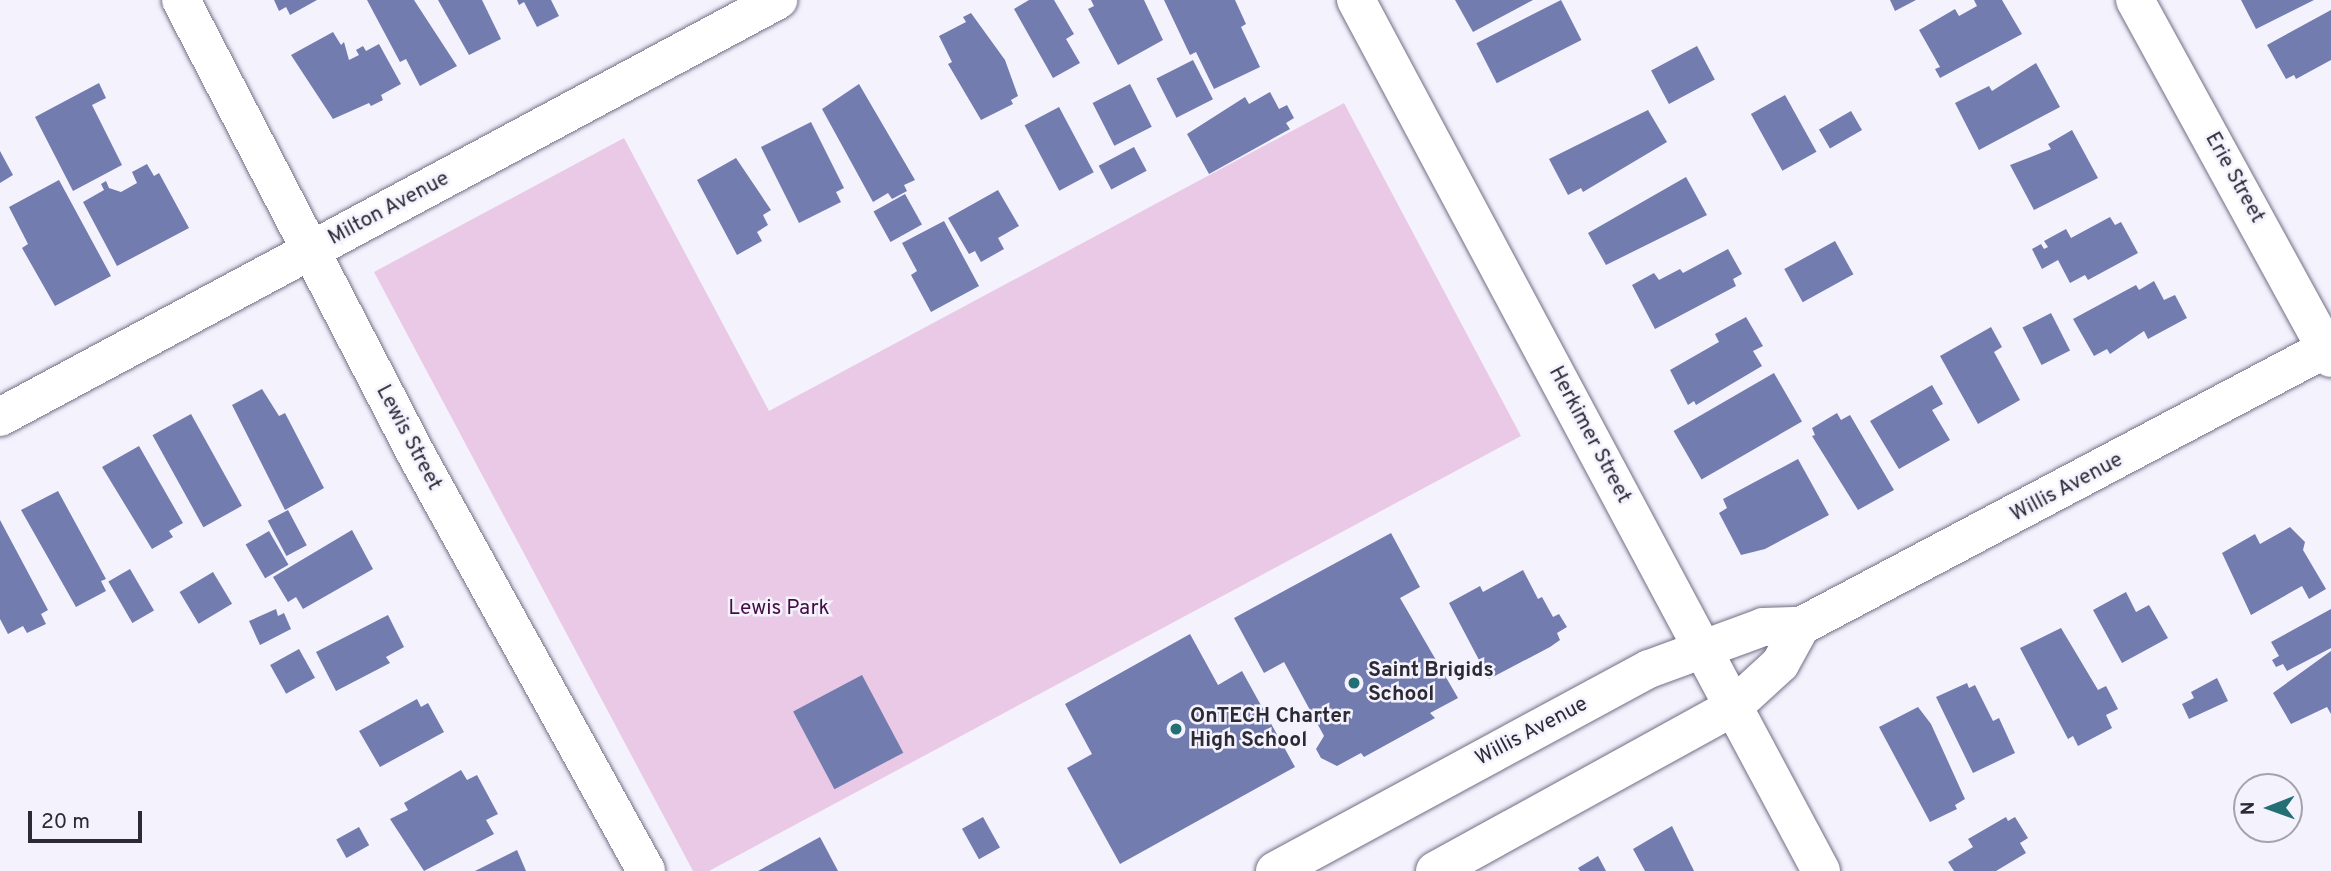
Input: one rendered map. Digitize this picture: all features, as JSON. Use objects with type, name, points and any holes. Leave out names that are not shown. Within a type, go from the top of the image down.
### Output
[{"type":"street","name":"Lewis Street","points":[[181,0],[416,454],[646,871]]},
{"type":"street","name":"Milton Avenue","points":[[7,406],[311,251],[778,0]]},
{"type":"street","name":"Herkimer Street","points":[[1356,0],[1821,871]]},
{"type":"street","name":"Erie Street","points":[[2135,0],[2329,351]]},
{"type":"street","name":"Willis Avenue","points":[[1275,871],[1649,669],[1763,627],[1801,626],[1987,532],[2329,351]]},
{"type":"street","points":[[1435,871],[1733,707],[1780,664],[1801,626]]},
{"type":"green space","name":"Lewis Park","points":[[1344,103],[1521,436],[709,871],[693,871],[374,272],[624,138],[769,411]]},
{"type":"building","points":[[274,0],[317,0],[290,15],[286,7],[279,11]]},
{"type":"building","points":[[367,0],[414,0],[457,66],[420,86],[406,59],[400,62]]},
{"type":"building","points":[[438,0],[482,0],[501,39],[469,55]]},
{"type":"building","points":[[517,0],[551,0],[559,16],[537,27],[524,2],[519,5]]},
{"type":"building","points":[[1029,0],[1054,0],[1074,34],[1066,39],[1080,63],[1053,78],[1014,9]]},
{"type":"building","points":[[1091,0],[1144,0],[1163,40],[1118,65],[1088,9],[1094,6]]},
{"type":"building","points":[[1164,0],[1235,0],[1246,24],[1241,27],[1260,67],[1214,89],[1196,52],[1190,55]]},
{"type":"building","points":[[1455,0],[1533,0],[1473,32]]},
{"type":"building","points":[[1561,0],[1581,40],[1497,83],[1476,43]]},
{"type":"building","points":[[1890,0],[1916,0],[1895,11]]},
{"type":"building","points":[[1974,0],[2002,0],[2022,34],[1940,78],[1935,69],[1940,67],[1919,30],[1955,9],[1959,16],[1977,6]]},
{"type":"building","points":[[2241,0],[2314,0],[2256,29]]},
{"type":"building","points":[[2331,10],[2331,60],[2296,79],[2294,75],[2286,79],[2267,45]]},
{"type":"building","points":[[971,13],[1005,60],[1018,96],[1011,100],[1013,104],[981,120],[948,64],[952,62],[939,36],[966,22],[963,17]]},
{"type":"building","points":[[333,32],[341,45],[344,42],[349,60],[359,55],[356,50],[363,46],[366,51],[379,44],[401,84],[381,95],[383,100],[371,106],[369,103],[333,119],[291,55]]},
{"type":"building","points":[[1697,46],[1715,80],[1669,104],[1651,70]]},
{"type":"building","points":[[1193,60],[1213,99],[1176,118],[1156,79]]},
{"type":"building","points":[[2036,63],[2060,107],[1979,150],[1955,103],[1989,86],[1992,91]]},
{"type":"building","points":[[99,83],[106,98],[92,105],[122,165],[73,191],[35,117]]},
{"type":"building","points":[[859,84],[915,180],[904,185],[907,191],[892,199],[888,193],[873,202],[822,109]]},
{"type":"building","points":[[1130,84],[1152,127],[1114,146],[1093,103]]},
{"type":"building","points":[[1270,92],[1279,109],[1287,105],[1294,118],[1286,123],[1290,129],[1209,174],[1187,134],[1245,97],[1249,104]]},
{"type":"building","points":[[1785,95],[1817,152],[1782,171],[1751,114]]},
{"type":"building","points":[[1059,107],[1094,172],[1059,191],[1025,125]]},
{"type":"building","points":[[1648,110],[1667,142],[1583,192],[1581,188],[1568,195],[1549,159]]},
{"type":"building","points":[[1851,111],[1862,130],[1830,149],[1819,130]]},
{"type":"building","points":[[811,122],[844,188],[836,192],[841,202],[799,223],[761,147]]},
{"type":"building","points":[[2072,130],[2098,178],[2034,210],[2010,165],[2051,149],[2048,144]]},
{"type":"building","points":[[1134,147],[1147,171],[1111,190],[1099,166]]},
{"type":"building","points":[[0,151],[13,175],[0,183]]},
{"type":"building","points":[[736,158],[771,210],[763,215],[768,225],[757,232],[762,241],[737,255],[697,180]]},
{"type":"building","points":[[147,164],[154,176],[159,173],[189,228],[117,266],[83,202],[104,190],[101,184],[106,181],[109,188],[121,192],[137,183],[132,172]]},
{"type":"building","points":[[1686,177],[1707,215],[1606,265],[1588,233]]},
{"type":"building","points":[[59,180],[111,276],[55,306],[22,248],[28,244],[9,207]]},
{"type":"building","points":[[998,190],[1019,226],[998,238],[1004,249],[981,262],[975,251],[969,254],[948,218]]},
{"type":"building","points":[[905,194],[922,225],[890,242],[874,211]]},
{"type":"building","points":[[2110,217],[2115,225],[2121,222],[2138,253],[2088,280],[2085,275],[2070,283],[2058,260],[2042,269],[2032,249],[2041,244],[2044,249],[2048,247],[2044,241],[2066,229],[2071,238]]},
{"type":"building","points":[[944,221],[979,286],[931,312],[911,275],[917,271],[902,243]]},
{"type":"building","points":[[1835,241],[1853,274],[1803,302],[1784,269]]},
{"type":"building","points":[[1728,249],[1742,274],[1733,279],[1736,286],[1655,329],[1632,285],[1654,273],[1659,280],[1680,269],[1683,273]]},
{"type":"building","points":[[2154,281],[2164,300],[2175,295],[2187,318],[2148,339],[2144,331],[2110,354],[2107,349],[2094,356],[2073,319],[2136,285],[2139,290]]},
{"type":"building","points":[[2051,313],[2070,350],[2042,365],[2022,328]]},
{"type":"building","points":[[1746,317],[1763,346],[1753,351],[1762,366],[1696,405],[1694,401],[1688,405],[1670,370],[1719,342],[1715,334]]},
{"type":"building","points":[[1991,327],[2002,347],[1994,352],[2020,400],[1978,424],[1940,356]]},
{"type":"building","points":[[1774,373],[1802,421],[1702,479],[1674,431]]},
{"type":"building","points":[[1932,385],[1943,404],[1932,410],[1950,440],[1899,469],[1870,421]]},
{"type":"building","points":[[262,389],[279,416],[285,413],[324,488],[285,510],[232,405]]},
{"type":"building","points":[[1837,413],[1841,420],[1850,415],[1894,490],[1858,510],[1812,436],[1815,435],[1812,428]]},
{"type":"building","points":[[191,414],[242,506],[203,527],[153,435]]},
{"type":"building","points":[[139,446],[183,523],[169,531],[173,537],[152,549],[102,467]]},
{"type":"building","points":[[1798,459],[1829,515],[1765,549],[1741,555],[1719,513],[1727,508],[1723,499]]},
{"type":"building","points":[[58,491],[106,579],[101,581],[106,591],[76,607],[21,510]]},
{"type":"building","points":[[288,510],[307,545],[286,556],[268,521]]},
{"type":"building","points":[[0,520],[48,610],[41,614],[46,624],[27,633],[23,626],[8,634],[0,619]]},
{"type":"building","points":[[2290,527],[2305,542],[2303,550],[2326,589],[2309,599],[2302,586],[2251,615],[2222,553],[2255,534],[2260,544]]},
{"type":"building","points":[[352,530],[373,569],[303,609],[296,597],[288,602],[273,577]]},
{"type":"building","points":[[269,531],[288,565],[265,578],[246,544]]},
{"type":"building","points":[[1391,533],[1420,587],[1400,598],[1458,698],[1430,713],[1435,718],[1364,757],[1361,753],[1337,766],[1321,758],[1316,749],[1324,736],[1284,662],[1264,673],[1234,618]]},
{"type":"building","points":[[130,569],[154,611],[132,623],[108,582]]},
{"type":"building","points":[[1523,570],[1538,599],[1542,597],[1553,617],[1559,614],[1567,627],[1557,633],[1560,640],[1550,647],[1489,679],[1449,603],[1480,586],[1483,592]]},
{"type":"building","points":[[213,572],[232,604],[199,624],[180,592]]},
{"type":"building","points":[[2126,592],[2136,612],[2149,605],[2168,638],[2122,663],[2093,610]]},
{"type":"building","points":[[276,609],[278,616],[284,613],[291,629],[260,645],[249,621]]},
{"type":"building","points":[[2331,609],[2331,648],[2287,671],[2283,664],[2276,667],[2272,660],[2279,656],[2271,642]]},
{"type":"building","points":[[388,615],[404,647],[386,657],[390,663],[336,691],[316,652]]},
{"type":"building","points":[[2061,628],[2098,690],[2106,686],[2118,709],[2106,715],[2112,728],[2078,746],[2073,736],[2068,739],[2020,648]]},
{"type":"building","name":"OnTECH Charter High School","points":[[1190,634],[1218,685],[1242,671],[1295,767],[1120,864],[1067,768],[1092,754],[1065,704]]},
{"type":"building","points":[[299,649],[315,678],[286,694],[270,665]]},
{"type":"building","points":[[2331,651],[2331,714],[2327,707],[2291,724],[2273,693]]},
{"type":"building","points":[[862,675],[903,753],[834,789],[793,712]]},
{"type":"building","points":[[2217,678],[2228,701],[2189,719],[2182,704],[2194,698],[2191,692]]},
{"type":"building","points":[[1967,683],[1969,688],[1975,685],[1993,721],[1999,718],[2015,753],[1973,773],[1936,697]]},
{"type":"building","points":[[417,699],[421,707],[428,703],[444,732],[380,767],[359,731]]},
{"type":"building","points":[[1918,707],[1931,724],[1965,799],[1955,805],[1957,809],[1930,822],[1879,727]]},
{"type":"building","points":[[461,770],[467,780],[477,775],[498,814],[486,820],[494,834],[424,871],[390,819],[408,810],[404,803]]},
{"type":"building","points":[[983,817],[1000,848],[979,859],[962,829]]},
{"type":"building","points":[[2006,817],[2008,821],[2015,817],[2028,838],[2020,843],[2026,853],[1996,871],[1954,871],[1948,862],[1973,847],[1968,839]]},
{"type":"building","points":[[1672,826],[1694,871],[1645,871],[1633,849]]},
{"type":"building","points":[[359,827],[369,845],[346,858],[336,840]]},
{"type":"building","points":[[820,837],[838,871],[758,871]]},
{"type":"building","points":[[517,850],[526,871],[475,871]]},
{"type":"building","points":[[1598,856],[1606,871],[1580,871],[1578,868]]},
{"type":"place","name":"Saint Brigids School","points":[[1354,683]]},
{"type":"place","name":"OnTECH Charter High School","points":[[1176,729]]}]
